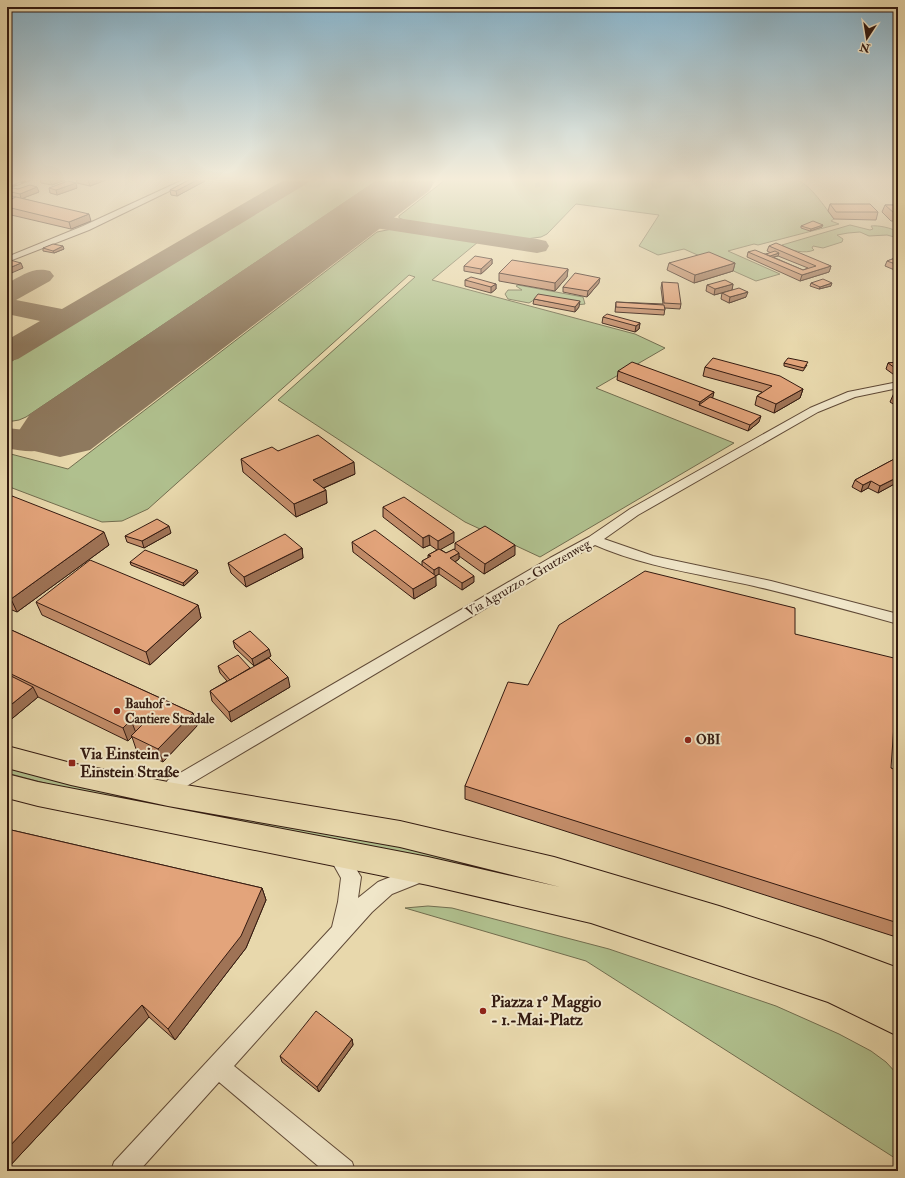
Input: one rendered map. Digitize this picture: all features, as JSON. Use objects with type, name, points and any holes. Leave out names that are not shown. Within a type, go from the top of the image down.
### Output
[{"type":"main road","points":[[7,758],[71,774],[168,794],[400,834],[554,871],[775,940],[820,955],[898,985]]},
{"type":"main road","points":[[7,786],[38,794],[428,871],[591,908],[833,987],[881,1009],[898,1019]]},
{"type":"main road","points":[[740,956],[841,1003],[898,1034]]},
{"type":"street","points":[[7,260],[69,235]]},
{"type":"street","name":"Via Agruzzo - Grutzenweg","points":[[168,794],[174,785],[555,561],[594,540],[634,512],[814,410],[852,394],[898,386]]},
{"type":"street","points":[[594,540],[611,548],[638,556],[769,585],[898,619]]},
{"type":"street","points":[[336,853],[351,877],[348,902],[340,932]]},
{"type":"street","points":[[123,1171],[365,905],[385,888],[428,871]]},
{"type":"street","points":[[218,1067],[343,1171]]},
{"type":"green space","points":[[220,235],[296,235],[26,417],[7,422],[7,364]]},
{"type":"green space","points":[[373,235],[432,235],[478,242],[432,280],[635,334],[665,348],[596,388],[734,443],[540,557],[465,522],[278,400],[415,277],[409,275],[148,509],[122,521],[102,522],[7,486],[7,453],[68,469]]},
{"type":"green space","points":[[498,235],[545,235],[526,239]]},
{"type":"green space","points":[[646,235],[797,235],[728,251],[780,274],[756,281],[684,249],[658,255],[639,246]]},
{"type":"green space","points":[[816,235],[837,235],[843,239],[842,242],[823,248],[813,246],[812,248],[814,250],[802,252],[782,245]]},
{"type":"green space","points":[[867,235],[898,235],[898,238],[887,235]]},
{"type":"green space","points":[[518,285],[583,297],[585,304],[576,305],[537,298],[529,303],[508,299],[505,294],[508,290],[522,290],[516,286]]},
{"type":"green space","points":[[7,768],[84,788],[413,849],[604,897],[838,983],[82,793],[7,773]]},
{"type":"green space","points":[[428,906],[452,908],[609,949],[776,1006],[839,1034],[871,1051],[886,1062],[898,1075],[898,1160],[586,961],[405,908]]},
{"type":"building","points":[[776,243],[831,266],[802,275],[748,252],[755,250],[803,270],[816,266],[769,246]]},
{"type":"building","points":[[53,244],[63,246],[53,251],[43,248]]},
{"type":"building","points":[[775,251],[779,253],[770,256],[766,254]]},
{"type":"building","points":[[709,252],[735,263],[695,275],[669,263]]},
{"type":"building","points":[[475,256],[492,259],[481,269],[464,266]]},
{"type":"building","points":[[898,257],[898,265],[887,261]]},
{"type":"building","points":[[10,260],[21,263],[7,269],[7,261]]},
{"type":"building","points":[[512,260],[568,269],[555,283],[499,273]]},
{"type":"building","points":[[575,273],[600,278],[588,291],[563,287]]},
{"type":"building","points":[[471,277],[496,284],[491,287],[465,280]]},
{"type":"building","points":[[823,279],[832,283],[820,287],[811,283]]},
{"type":"building","points":[[725,280],[733,284],[715,289],[707,285]]},
{"type":"building","points":[[662,282],[678,283],[681,304],[664,303]]},
{"type":"building","points":[[739,288],[748,292],[730,297],[722,293]]},
{"type":"building","points":[[538,294],[580,301],[575,307],[534,299]]},
{"type":"building","points":[[616,302],[664,305],[665,310],[616,307]]},
{"type":"building","points":[[607,314],[640,323],[636,326],[603,317]]},
{"type":"building","points":[[713,358],[780,376],[803,389],[776,404],[757,396],[772,386],[705,367]]},
{"type":"building","points":[[788,358],[808,362],[804,368],[784,363]]},
{"type":"building","points":[[632,362],[714,392],[700,402],[618,371]]},
{"type":"building","points":[[898,362],[898,370],[888,363]]},
{"type":"building","points":[[710,397],[761,416],[750,425],[699,405]]},
{"type":"building","points":[[318,435],[354,462],[313,480],[326,490],[294,504],[241,459],[272,447],[278,451]]},
{"type":"building","points":[[898,457],[898,467],[894,470],[898,472],[898,477],[880,486],[871,481],[863,485],[855,480]]},
{"type":"building","points":[[7,494],[104,532],[11,599],[7,597]]},
{"type":"building","points":[[404,497],[454,532],[438,541],[429,535],[423,538],[383,507]]},
{"type":"building","points":[[157,519],[169,526],[142,541],[125,536]]},
{"type":"building","points":[[485,526],[515,545],[485,564],[455,543]]},
{"type":"building","points":[[375,530],[436,576],[413,589],[352,542]]},
{"type":"building","points":[[285,534],[302,548],[244,577],[228,563]]},
{"type":"building","points":[[439,549],[446,553],[454,549],[459,553],[450,558],[474,576],[462,583],[439,567],[434,570],[422,561],[431,556],[428,555]]},
{"type":"building","points":[[145,550],[197,570],[183,583],[130,562]]},
{"type":"building","points":[[90,560],[198,605],[146,652],[36,602]]},
{"type":"building","name":"OBI","points":[[645,571],[795,608],[795,634],[898,659],[891,768],[898,771],[898,923],[465,786],[508,682],[528,685],[559,625]]},
{"type":"building","name":"Bauhof - Cantiere Stradale","points":[[7,628],[193,713],[158,749],[131,736],[142,725],[131,720],[123,728],[7,672]]},
{"type":"building","points":[[250,631],[269,649],[252,659],[233,641]]},
{"type":"building","points":[[238,655],[250,668],[230,680],[218,666]]},
{"type":"building","points":[[269,658],[288,677],[229,712],[210,691]]},
{"type":"building","points":[[7,674],[33,687],[7,708]]},
{"type":"building","points":[[7,829],[262,888],[241,936],[168,1029],[142,1005],[7,1149]]},
{"type":"building","points":[[316,1011],[352,1039],[317,1087],[280,1056]]},
{"type":"taxiway","points":[[7,353],[206,235]]},
{"type":"taxiway","points":[[463,235],[537,246]]},
{"type":"taxiway","points":[[7,294],[41,276]]},
{"type":"taxiway","points":[[7,306],[66,318]]},
{"type":"taxiway","points":[[7,438],[21,441],[34,441],[54,436],[60,432]]},
{"type":"runway","points":[[60,432],[334,235]]},
{"type":"place","name":"Bauhof - Cantiere Stradale","points":[[117,711]]},
{"type":"place","name":"OBI","points":[[688,740]]},
{"type":"place","name":"Via Einstein - Einstein Straße","points":[[72,763]]},
{"type":"place","name":"Piazza 1º Maggio - 1.-Mai-Platz","points":[[483,1011]]}]
